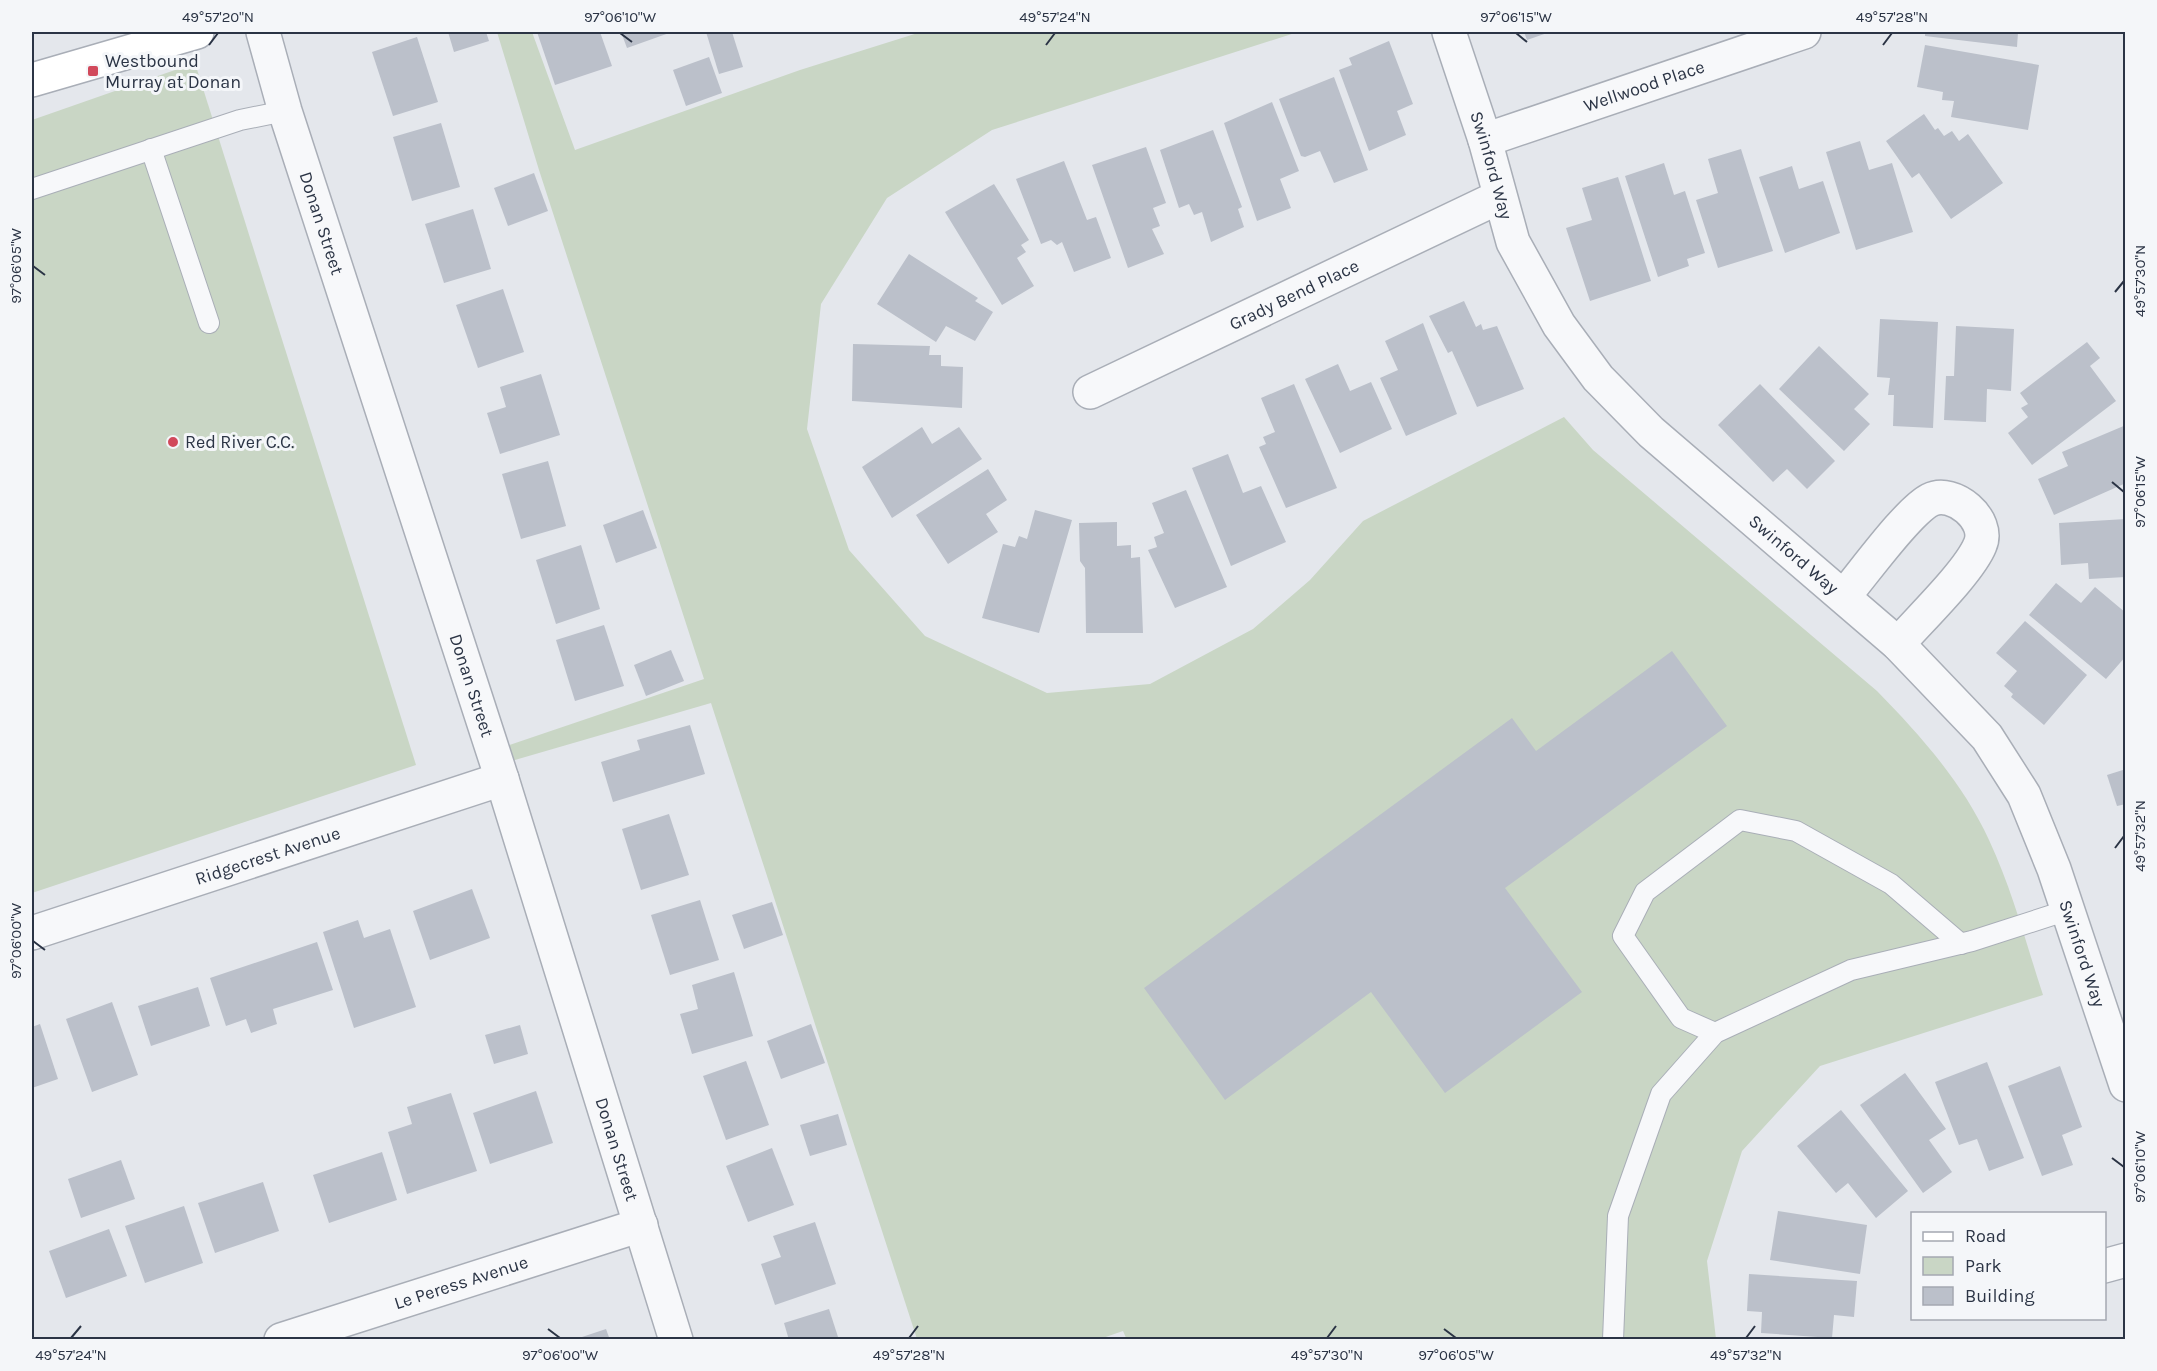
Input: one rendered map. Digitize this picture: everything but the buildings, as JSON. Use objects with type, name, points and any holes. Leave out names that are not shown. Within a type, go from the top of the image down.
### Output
[{"type":"street","points":[[32,80],[197,32]]},
{"type":"street","name":"Donan Street","points":[[262,32],[285,111],[502,779],[676,1340]]},
{"type":"street","name":"Swinford Way","points":[[1449,32],[1485,140],[1513,242],[1559,326],[1598,378],[1651,432],[1898,644],[1993,747],[2024,795],[2068,910],[2126,1085]]},
{"type":"street","name":"Wellwood Place","points":[[1485,140],[1804,32]]},
{"type":"street","name":"Grady Bend Place","points":[[1090,392],[1499,197]]},
{"type":"street","points":[[1844,596],[1915,511],[1931,499],[1950,500],[1968,508],[1981,522],[1982,543],[1971,561],[1898,644]]},
{"type":"street","name":"Ridgecrest Avenue","points":[[32,933],[502,779]]},
{"type":"street","name":"Le Peress Avenue","points":[[280,1340],[641,1225]]},
{"type":"street","points":[[2106,1265],[2126,1260]]},
{"type":"lane","points":[[32,189],[240,120],[285,111]]},
{"type":"lane","points":[[151,148],[209,323]]},
{"type":"lane","points":[[1715,1034],[1681,1018],[1623,936],[1645,892],[1740,820],[1796,831],[1891,884],[1961,944]]},
{"type":"lane","points":[[1614,1340],[1618,1216],[1661,1094],[1715,1034],[1851,970],[1961,944],[2068,910]]},
{"type":"green space","points":[[497,32],[532,32],[575,150],[800,70],[921,32],[1298,32],[992,130],[887,198],[821,304],[807,429],[849,550],[925,636],[1047,693],[1150,684],[1253,629],[1310,580],[1363,521],[1564,417],[1593,450],[1877,691],[1924,742],[1967,799],[1989,840],[2012,897],[2043,995],[1820,1066],[1742,1151],[1707,1261],[1716,1339],[1127,1340],[1123,1331],[1097,1340],[917,1339],[711,703],[498,765],[492,751],[704,679],[539,170]]},
{"type":"green space","name":"Red River C.C.","points":[[195,63],[416,765],[32,893],[32,120]]},
{"type":"place","name":"Westbound Murray at Donan","points":[[93,71]]},
{"type":"place","name":"Red River C.C.","points":[[173,442]]}]
